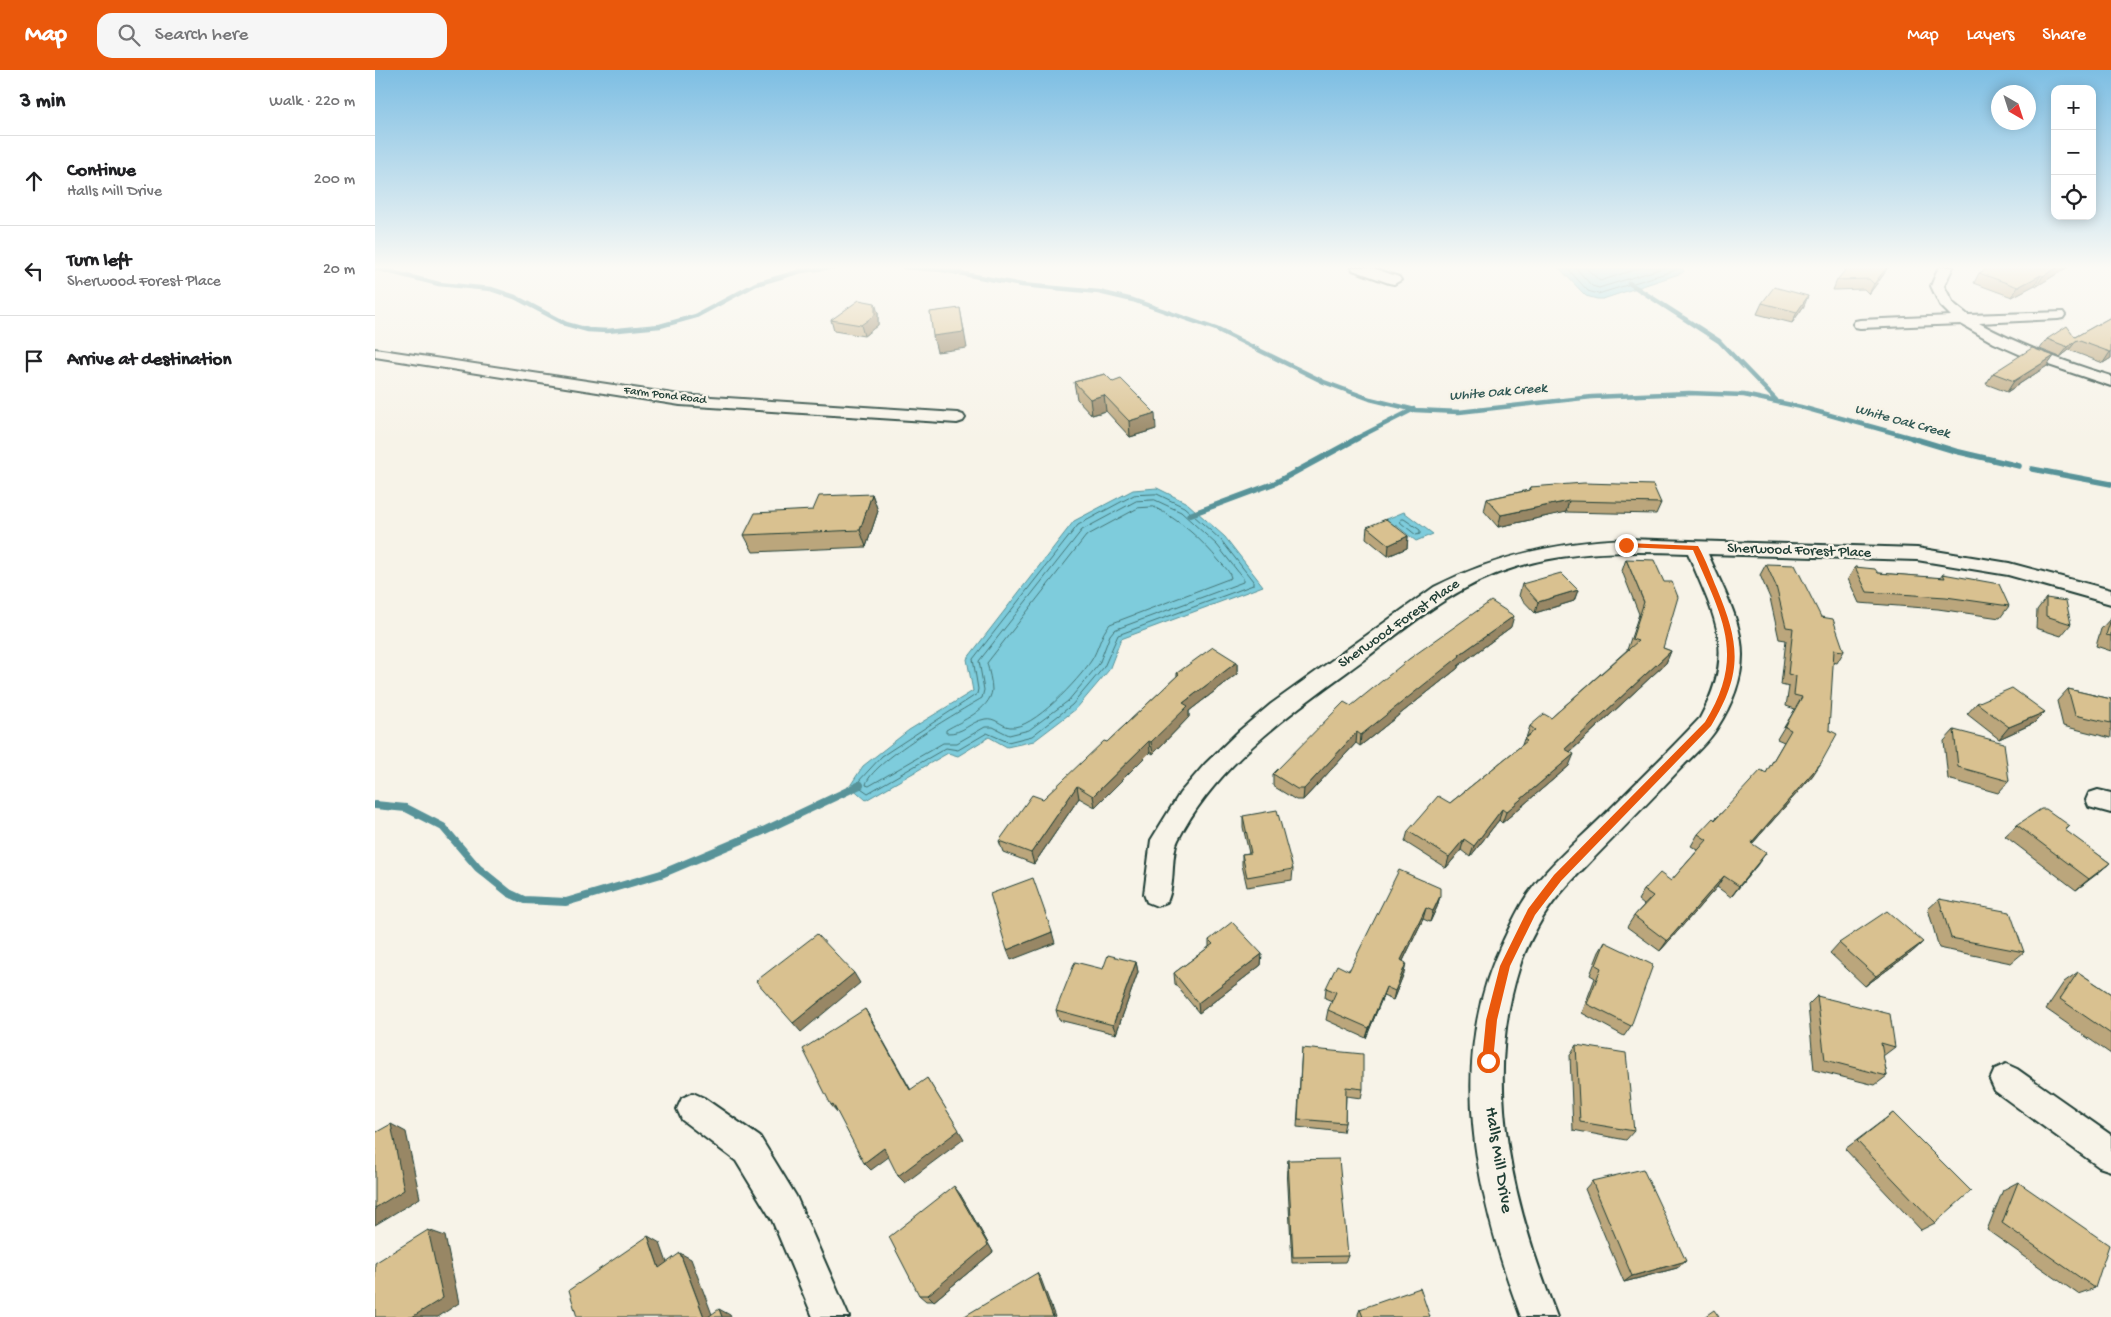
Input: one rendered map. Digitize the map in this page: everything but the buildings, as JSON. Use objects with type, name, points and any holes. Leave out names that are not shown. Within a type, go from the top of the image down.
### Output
[{"type":"street","points":[[1974,325],[1999,340],[2039,358],[2111,381]]},
{"type":"street","name":"Farm Pond Road","points":[[375,353],[681,400],[957,418]]},
{"type":"street","name":"Sherwood Forest Place","points":[[1157,894],[1164,840],[1189,800],[1247,736],[1279,710],[1441,592],[1465,578],[1497,565],[1556,550],[1587,546],[1626,545],[1925,555],[2009,569],[2111,597]]},
{"type":"street","name":"Halls Mill Drive","points":[[1539,1317],[1516,1254],[1500,1192],[1492,1148],[1488,1103],[1488,1061],[1492,1020],[1505,966],[1531,912],[1558,878],[1708,724],[1721,702],[1728,680],[1732,654],[1730,634],[1723,612],[1696,548]]},
{"type":"street","points":[[2007,1080],[2111,1156]]},
{"type":"street","points":[[693,1109],[747,1148],[784,1208],[831,1317]]},
{"type":"water","points":[[1157,488],[1187,503],[1225,537],[1263,586],[1121,639],[1109,670],[1076,709],[1034,741],[1007,747],[989,737],[958,756],[948,753],[866,800],[850,786],[863,766],[909,730],[973,691],[967,659],[1074,521],[1133,490]]},
{"type":"water","points":[[1404,512],[1433,534],[1416,541],[1397,526],[1388,526],[1382,521]]},
{"type":"waterway","name":"White Oak Creek","points":[[570,325],[588,330],[607,331],[663,325]]},
{"type":"waterway","name":"White Oak Creek","points":[[1205,325],[1324,382],[1370,399],[1413,410]]},
{"type":"waterway","points":[[1694,325],[1719,341],[1776,400]]},
{"type":"waterway","name":"White Oak Creek","points":[[1413,410],[1459,412],[1592,397],[1689,393],[1744,395],[1801,407],[1916,439]]},
{"type":"waterway","points":[[1355,439],[1413,410]]},
{"type":"waterway","points":[[1189,515],[1275,483],[1358,438]]},
{"type":"waterway","name":"White Oak Creek","points":[[1912,438],[1955,451],[2019,466]]},
{"type":"waterway","name":"White Oak Creek","points":[[2032,469],[2111,484]]},
{"type":"waterway","points":[[375,805],[406,808],[443,827],[478,868],[509,893],[524,900],[566,902],[661,874],[763,831],[860,785]]},
{"type":"route","points":[[1488,1061],[1492,1020],[1505,966],[1531,912],[1558,878],[1708,724],[1721,702],[1728,680],[1732,654],[1730,634],[1723,612],[1696,548],[1626,545]]}]
